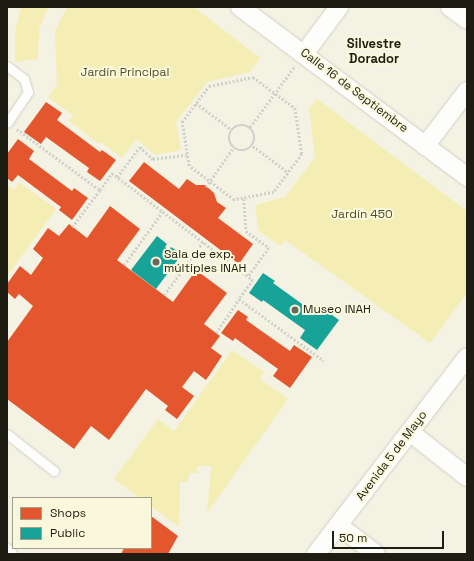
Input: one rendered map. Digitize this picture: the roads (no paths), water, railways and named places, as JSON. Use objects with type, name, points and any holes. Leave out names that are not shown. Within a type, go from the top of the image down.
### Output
[{"type":"street","name":"Calle 16 de Septiembre","points":[[240,7],[467,177]]},
{"type":"street","points":[[304,54],[339,7]]},
{"type":"street","points":[[450,7],[467,20]]},
{"type":"street","points":[[425,146],[467,91]]},
{"type":"street","name":"Avenida 5 de Mayo","points":[[316,554],[411,433],[467,357]]},
{"type":"street","points":[[411,433],[467,477]]},
{"type":"street","points":[[339,526],[376,554]]},
{"type":"lane","points":[[7,66],[24,79],[28,92],[7,122]]},
{"type":"lane","points":[[7,434],[54,471]]},
{"type":"lane","points":[[7,548],[13,554]]},
{"type":"place","name":"Sala de exp. múltiples INAH","points":[[156,262]]},
{"type":"place","name":"Museo INAH","points":[[295,310]]},
{"type":"district","name":"Silvestre Dorador","points":[[374,52]]},
{"type":"park label","name":"Jardín Principal","points":[[125,73]]},
{"type":"park label","name":"Jardín 450","points":[[362,215]]}]
